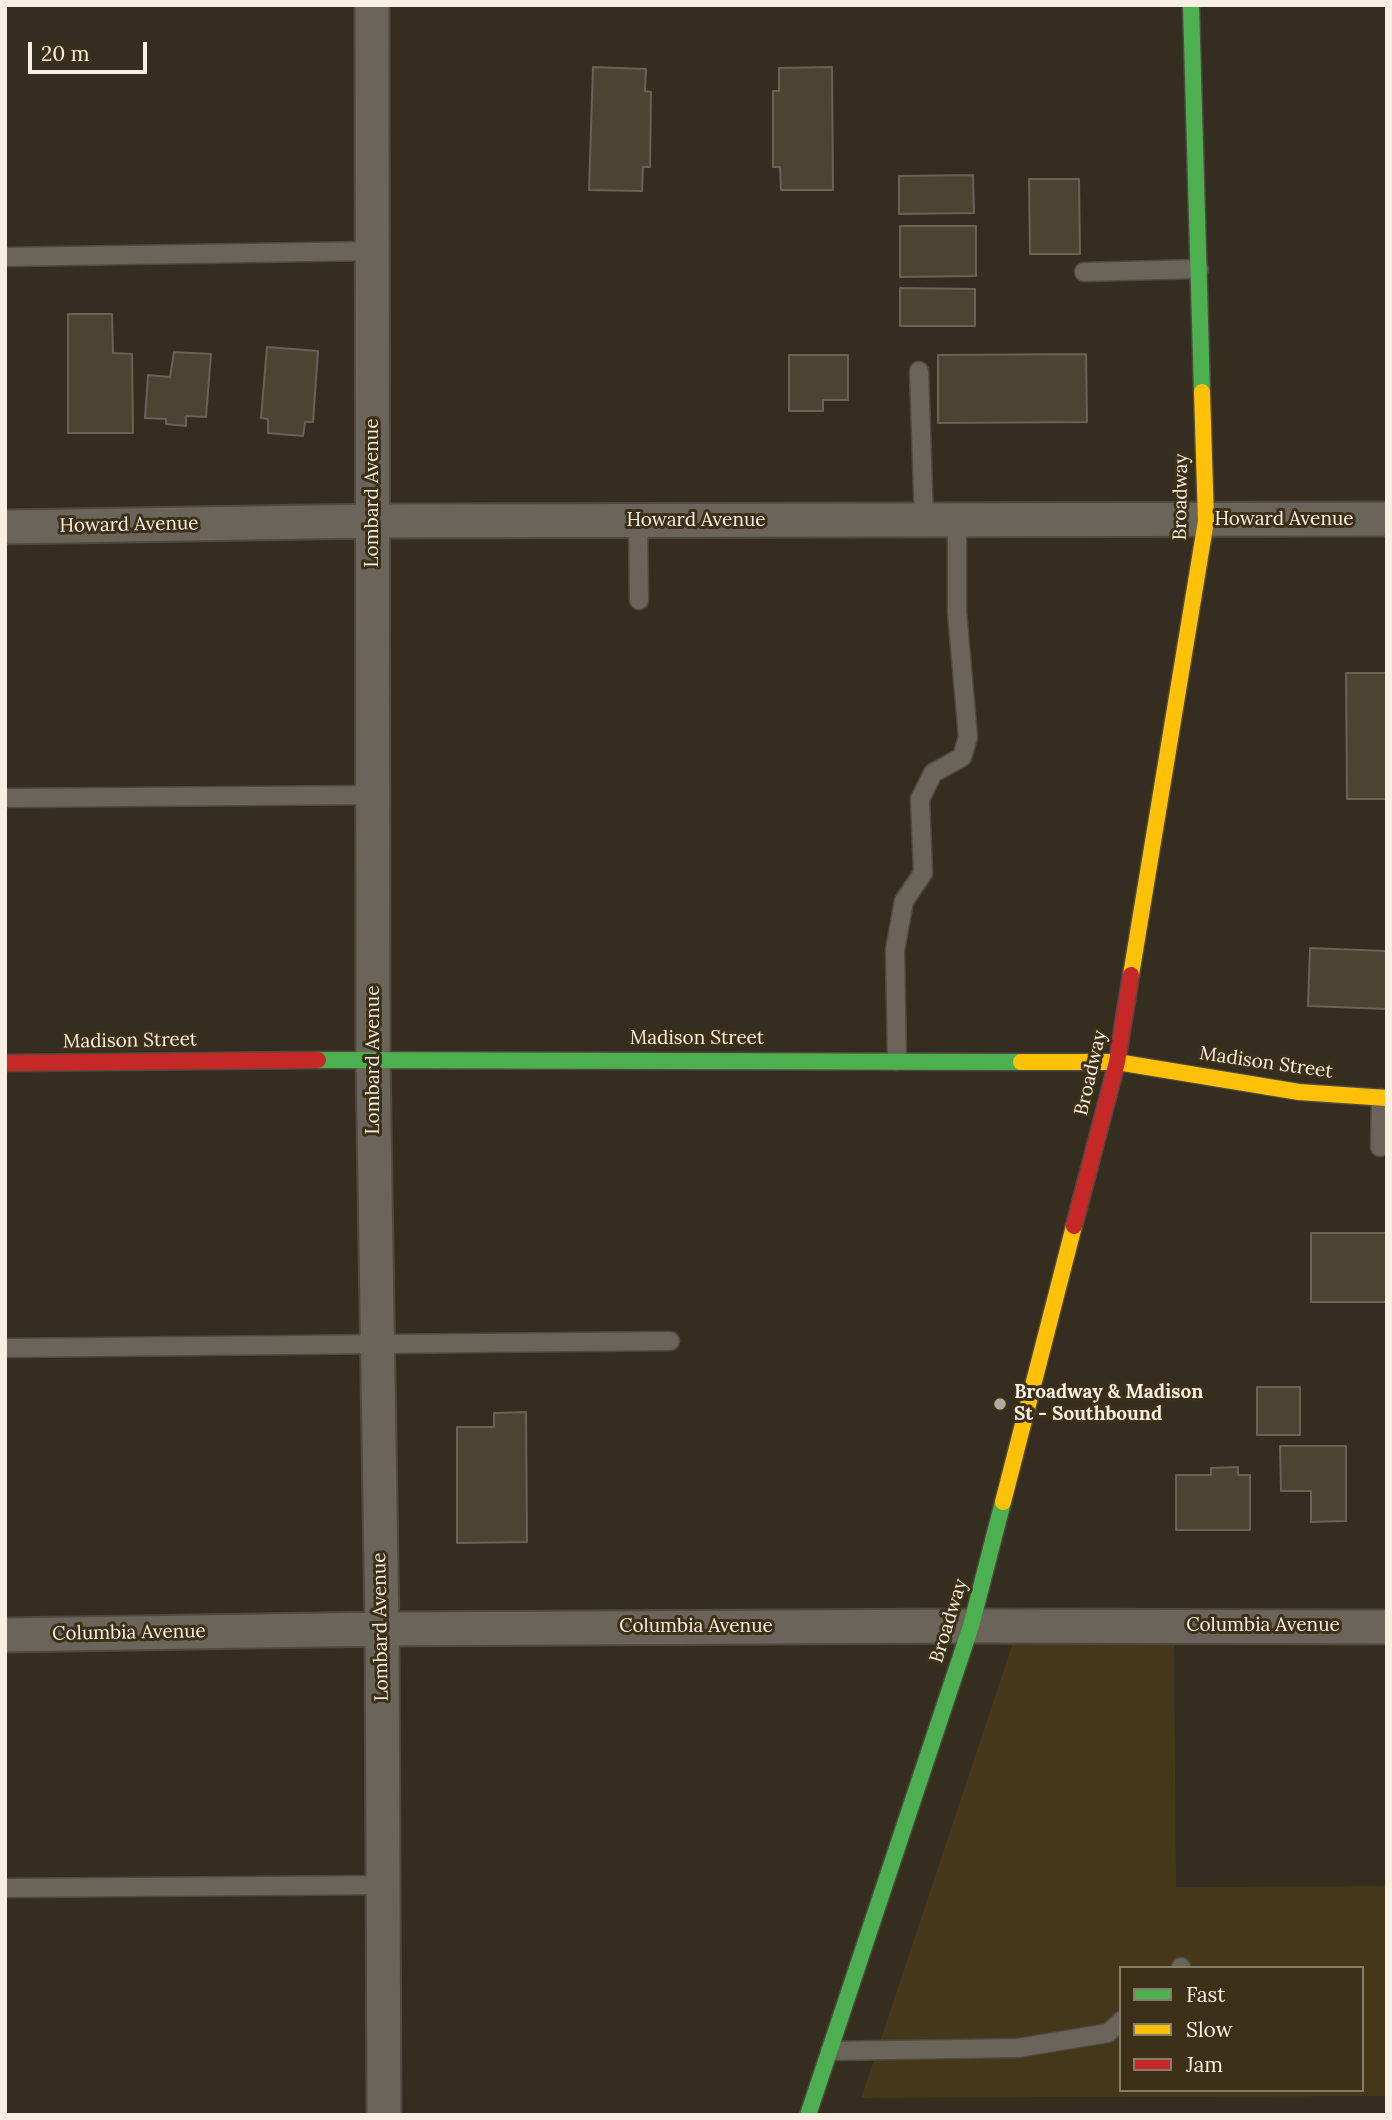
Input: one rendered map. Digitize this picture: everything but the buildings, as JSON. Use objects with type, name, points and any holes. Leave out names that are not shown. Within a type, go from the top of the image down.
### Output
[{"type":"street","name":"Lombard Avenue","points":[[372,5],[373,1059],[382,1629],[384,2115]]},
{"type":"street","name":"Broadway","points":[[808,2115],[971,1626],[1117,1062],[1206,521],[1191,5]]},
{"type":"street","name":"Howard Avenue","points":[[5,527],[373,521],[1387,519]]},
{"type":"street","name":"Madison Street","points":[[5,1063],[373,1059],[1117,1062],[1299,1091],[1384,1098]]},
{"type":"street","name":"Columbia Avenue","points":[[5,1635],[382,1629],[1387,1627]]},
{"type":"lane","points":[[5,257],[372,251]]},
{"type":"lane","points":[[1084,272],[1199,269]]},
{"type":"lane","points":[[919,371],[924,521]]},
{"type":"lane","points":[[638,521],[639,600]]},
{"type":"lane","points":[[897,1061],[895,950],[904,901],[923,873],[920,799],[933,773],[962,757],[968,737],[957,612],[957,521]]},
{"type":"lane","points":[[5,799],[372,795]]},
{"type":"lane","points":[[1380,1147],[1384,1098]]},
{"type":"lane","points":[[5,1348],[670,1341]]},
{"type":"lane","points":[[5,1888],[383,1885]]},
{"type":"lane","points":[[830,2051],[1018,2048],[1108,2033],[1119,2023]]},
{"type":"shaded area","points":[[1013,1642],[1174,1642],[1176,1887],[1387,1886],[1387,2096],[861,2098]]},
{"type":"traffic: fast","points":[[1191,5],[1202,392]]},
{"type":"traffic: fast","points":[[318,1060],[1021,1062]]},
{"type":"traffic: fast","points":[[808,2115],[971,1626],[1003,1502]]},
{"type":"traffic: slow","points":[[1131,975],[1206,521],[1202,392]]},
{"type":"traffic: slow","points":[[1021,1062],[1117,1062],[1299,1092],[1387,1098]]},
{"type":"traffic: slow","points":[[1003,1502],[1074,1226]]},
{"type":"traffic: jam","points":[[1074,1226],[1117,1062],[1131,975]]},
{"type":"traffic: jam","points":[[5,1063],[318,1060]]},
{"type":"place","name":"Broadway & Madison St - Southbound","points":[[1000,1404]]}]
